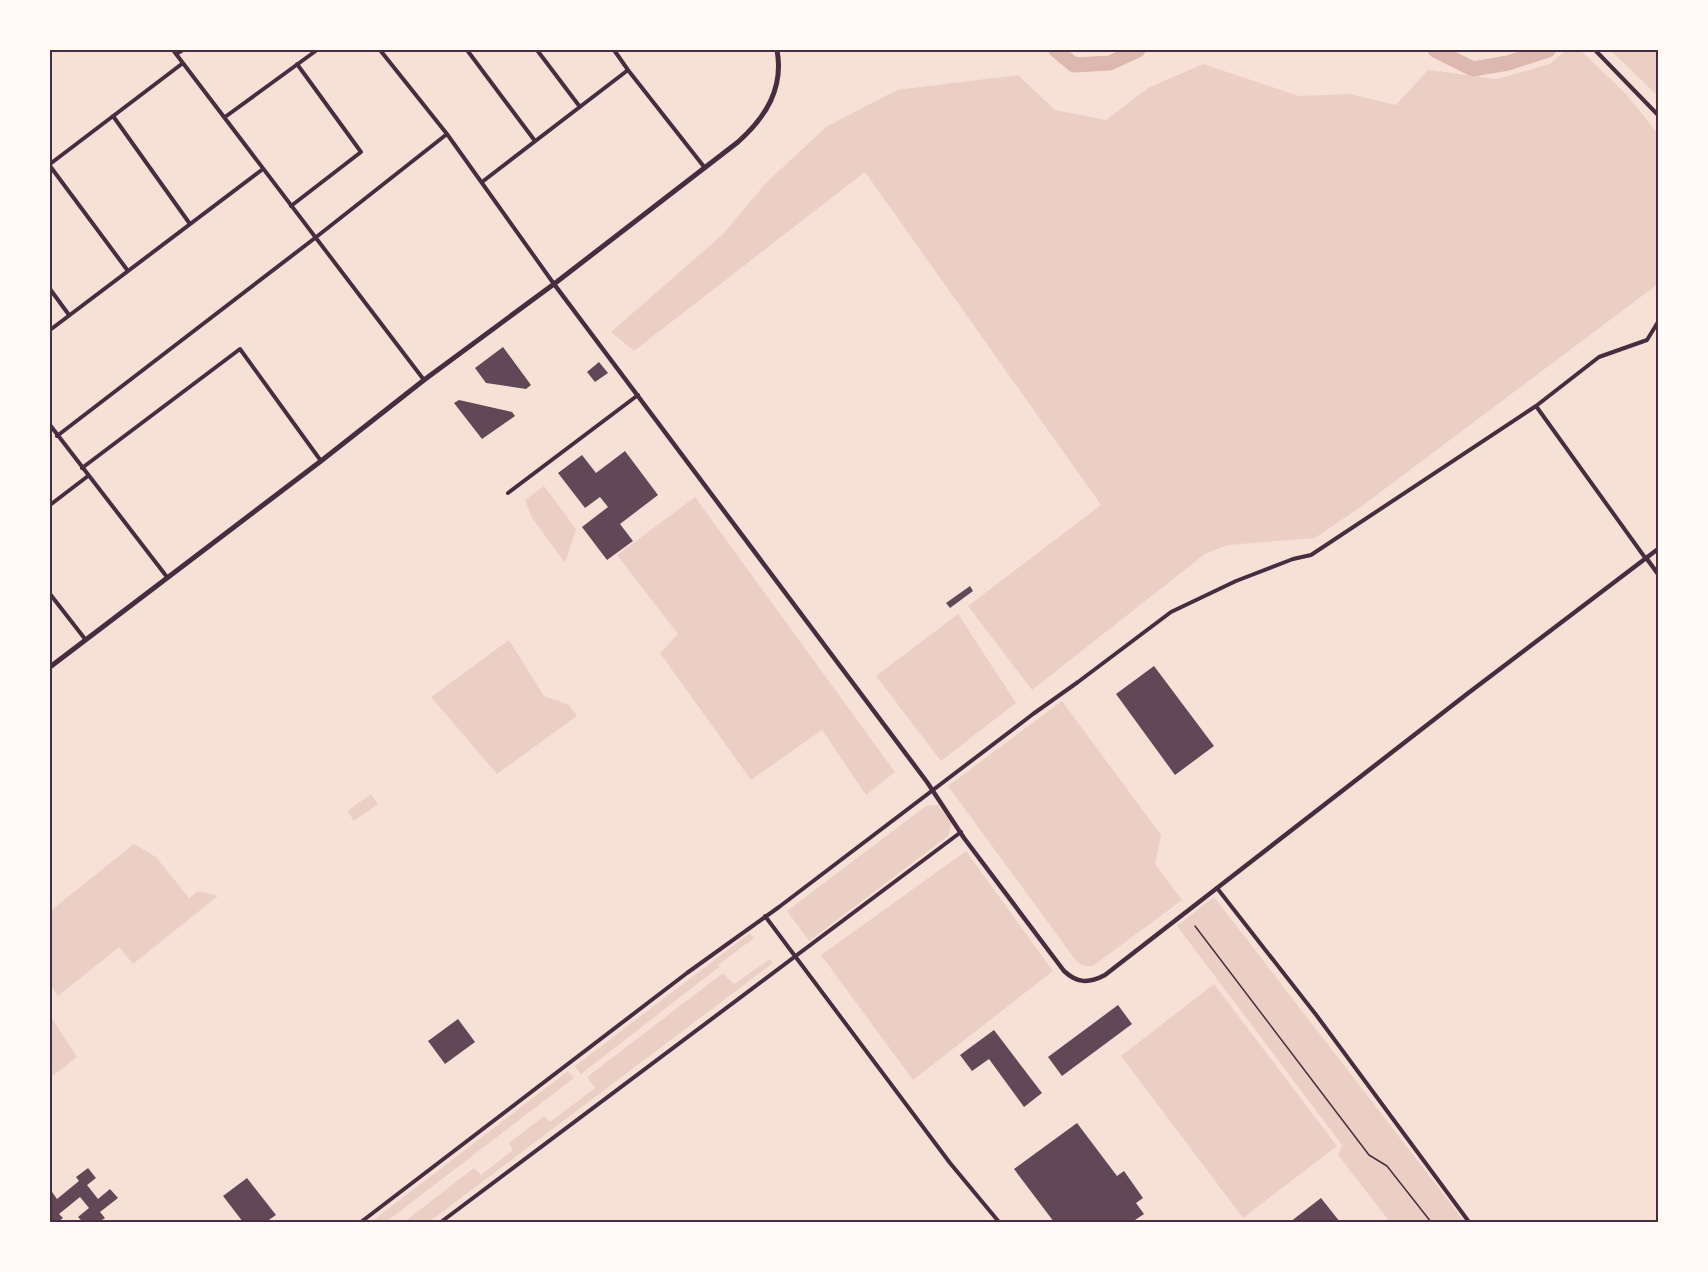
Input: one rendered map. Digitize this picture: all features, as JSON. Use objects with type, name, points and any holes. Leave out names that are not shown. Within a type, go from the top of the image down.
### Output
[{"type":"main road","points":[[50,666],[321,462],[424,380],[554,284],[705,168],[753,128],[771,104],[776,90],[777,50]]},
{"type":"street","points":[[173,50],[424,380]]},
{"type":"street","points":[[176,54],[183,50]]},
{"type":"street","points":[[225,117],[317,50]]},
{"type":"street","points":[[380,50],[447,134],[554,284],[933,790],[961,832],[1064,970],[1073,979],[1084,982],[1093,981],[1105,975],[1467,694],[1659,549]]},
{"type":"street","points":[[467,50],[535,141]]},
{"type":"street","points":[[537,50],[580,107]]},
{"type":"street","points":[[614,50],[705,168]]},
{"type":"street","points":[[1595,50],[1659,115]]},
{"type":"street","points":[[128,271],[50,165],[183,63]]},
{"type":"street","points":[[291,207],[361,152],[297,64]]},
{"type":"street","points":[[482,182],[628,70]]},
{"type":"street","points":[[113,116],[190,224]]},
{"type":"street","points":[[57,436],[447,134]]},
{"type":"street","points":[[50,330],[263,169]]},
{"type":"street","points":[[50,289],[69,315]]},
{"type":"street","points":[[361,1222],[1171,612],[1236,581],[1293,559],[1311,555],[1536,406],[1599,357],[1647,340],[1659,322]]},
{"type":"street","points":[[82,468],[240,349],[321,462]]},
{"type":"street","points":[[508,493],[638,394]]},
{"type":"street","points":[[1536,406],[1659,574]]},
{"type":"street","points":[[50,425],[167,577]]},
{"type":"street","points":[[50,505],[88,476]]},
{"type":"street","points":[[50,594],[85,639]]},
{"type":"street","points":[[441,1222],[961,832]]},
{"type":"street","points":[[1217,888],[1317,1016],[1469,1222]]},
{"type":"street","points":[[765,916],[950,1163],[999,1222]]},
{"type":"path","points":[[1195,926],[1369,1155],[1387,1166],[1431,1222]]},
{"type":"shaded area","points":[[1566,50],[1580,50],[1626,94],[1658,134],[1658,284],[1362,506],[1315,538],[1228,545],[1205,554],[1032,690],[968,606],[1101,505],[865,172],[634,351],[611,332],[723,234],[766,183],[826,127],[897,90],[1018,75],[1055,110],[1106,120],[1148,88],[1203,64],[1299,96],[1350,94],[1396,105],[1428,70],[1497,79],[1550,64]]},
{"type":"shaded area","points":[[1610,50],[1658,50],[1658,96]]},
{"type":"shaded area","points":[[544,486],[576,529],[565,563],[532,518],[525,500]]},
{"type":"shaded area","points":[[695,497],[895,772],[866,795],[822,730],[751,780],[660,653],[678,634],[617,555]]},
{"type":"shaded area","points":[[958,614],[1016,703],[941,761],[876,676]]},
{"type":"shaded area","points":[[509,640],[544,696],[569,705],[577,716],[497,774],[431,697]]},
{"type":"shaded area","points":[[1062,701],[1161,835],[1155,864],[1182,900],[1093,966],[1085,966],[1077,962],[948,786]]},
{"type":"shaded area","points":[[371,794],[378,804],[354,821],[347,811]]},
{"type":"shaded area","points":[[938,805],[952,823],[948,836],[809,941],[787,911],[926,806]]},
{"type":"shaded area","points":[[134,844],[156,857],[189,898],[198,891],[218,896],[133,964],[119,947],[58,996],[50,984],[50,911]]},
{"type":"shaded area","points":[[966,851],[1053,971],[913,1080],[821,955]]},
{"type":"shaded area","points":[[1214,897],[1465,1222],[1390,1222],[1338,1155],[1342,1145],[1177,926]]},
{"type":"shaded area","points":[[750,933],[754,938],[581,1074],[575,1066]]},
{"type":"shaded area","points":[[770,959],[773,963],[429,1222],[404,1222],[474,1168],[481,1175],[513,1150],[509,1143],[544,1116],[550,1122],[595,1088],[587,1077],[723,973],[734,984]]},
{"type":"shaded area","points":[[1214,984],[1337,1146],[1243,1218],[1121,1056]]},
{"type":"shaded area","points":[[50,1015],[77,1057],[50,1078]]},
{"type":"shaded area","points":[[568,1071],[574,1078],[386,1222],[371,1222]]},
{"type":"building","points":[[503,347],[531,385],[526,389],[486,383],[475,368]]},
{"type":"building","points":[[599,362],[608,373],[595,382],[587,372]]},
{"type":"building","points":[[459,400],[512,412],[515,416],[482,439],[454,403]]},
{"type":"building","points":[[625,451],[658,495],[620,524],[633,541],[607,560],[582,527],[608,507],[600,497],[585,508],[558,473],[582,455],[596,473]]},
{"type":"building","points":[[970,586],[973,591],[950,608],[946,603]]},
{"type":"building","points":[[1154,666],[1214,746],[1175,775],[1116,694]]},
{"type":"building","points":[[1118,1005],[1132,1024],[1062,1076],[1048,1057]]},
{"type":"building","points":[[458,1019],[475,1042],[445,1064],[428,1041]]},
{"type":"building","points":[[994,1030],[1042,1093],[1024,1107],[989,1059],[972,1071],[960,1055]]},
{"type":"building","points":[[1077,1123],[1117,1176],[1124,1171],[1143,1198],[1136,1203],[1144,1214],[1132,1222],[1054,1222],[1014,1169]]},
{"type":"building","points":[[88,1168],[96,1178],[87,1185],[98,1199],[110,1189],[118,1198],[100,1212],[105,1218],[99,1222],[83,1222],[78,1217],[89,1208],[80,1197],[59,1214],[63,1218],[58,1222],[50,1222],[50,1189],[57,1199],[79,1181],[76,1177]]},
{"type":"building","points":[[247,1178],[276,1215],[266,1222],[243,1222],[223,1196]]},
{"type":"building","points":[[1321,1198],[1340,1222],[1290,1222]]},
{"type":"waterway","points":[[1056,50],[1074,65],[1110,63],[1138,50]]},
{"type":"waterway","points":[[1435,50],[1473,69],[1508,63],[1548,50]]}]
